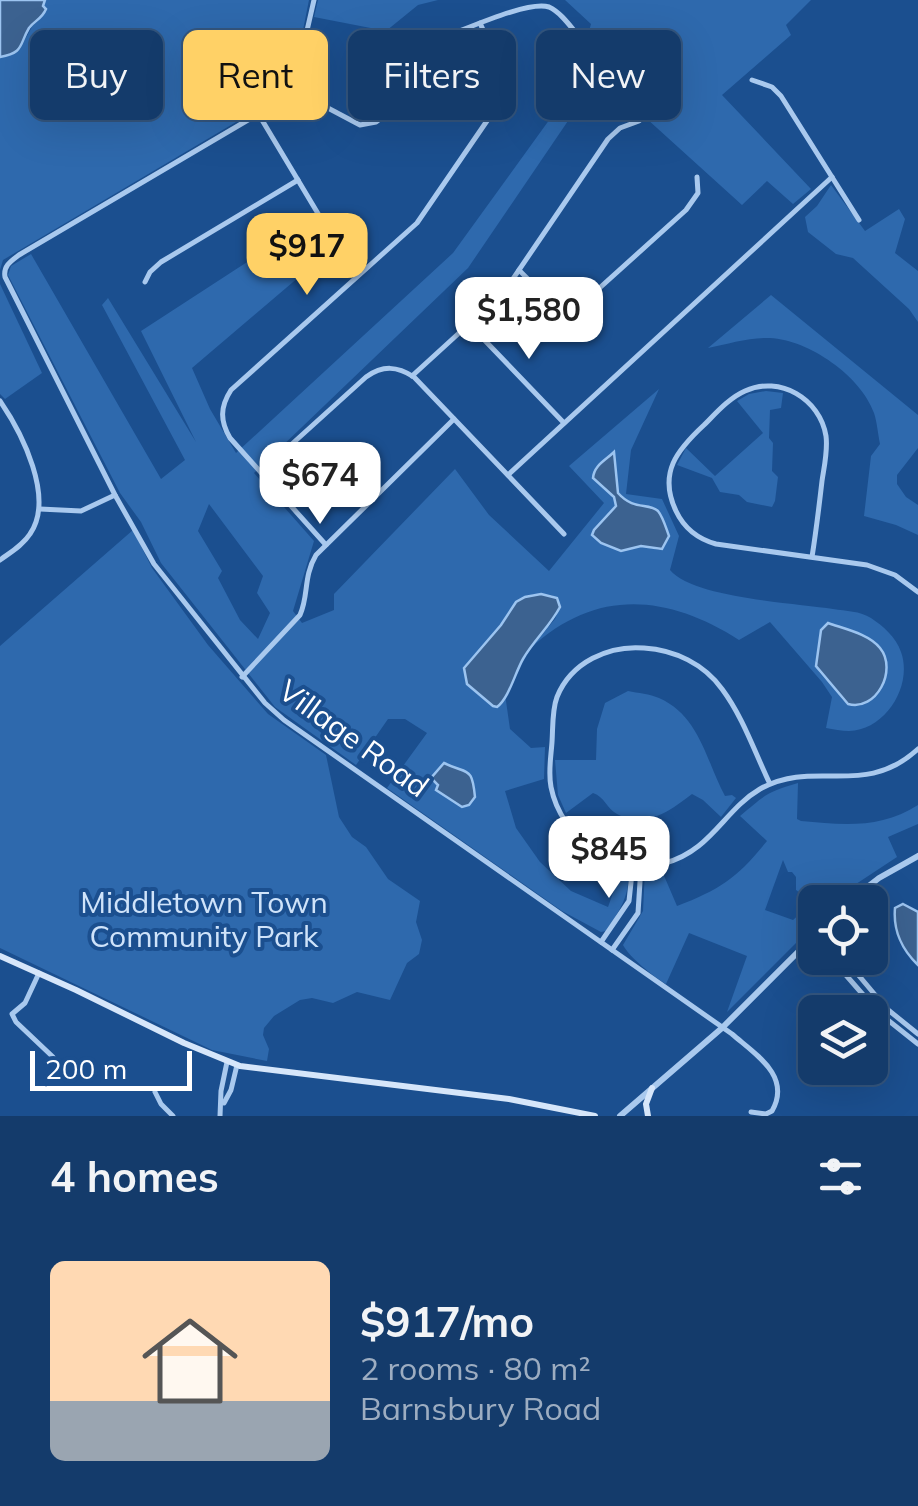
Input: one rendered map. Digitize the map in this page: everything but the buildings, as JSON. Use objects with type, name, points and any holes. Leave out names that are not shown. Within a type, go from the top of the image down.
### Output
[{"type":"main road","points":[[0,956],[237,1066],[510,1099],[596,1116]]},
{"type":"main road","points":[[648,1116],[646,1104],[652,1088]]},
{"type":"main road","points":[[562,1109],[576,1116]]},
{"type":"street","points":[[307,30],[314,0]]},
{"type":"street","points":[[460,30],[524,5],[540,4],[558,12],[573,30]]},
{"type":"street","points":[[326,544],[225,430],[222,410],[231,390],[420,219],[501,98],[501,74],[480,23]]},
{"type":"street","points":[[752,80],[772,87],[780,96],[859,220]]},
{"type":"street","name":"Village Road","points":[[250,120],[22,254],[8,264],[4,273],[115,495],[154,564],[264,703],[760,1057],[774,1075],[778,1097],[772,1111],[751,1112]]},
{"type":"street","points":[[261,120],[344,257],[360,274]]},
{"type":"street","points":[[352,120],[360,124],[379,120]]},
{"type":"street","points":[[412,376],[496,300],[608,139],[620,128],[639,121]]},
{"type":"street","points":[[519,270],[542,294],[556,302],[584,302],[686,210],[698,193],[697,176]]},
{"type":"street","points":[[508,475],[832,177]]},
{"type":"street","points":[[145,282],[161,262],[298,180]]},
{"type":"street","points":[[470,325],[564,423]]},
{"type":"street","points":[[260,472],[373,372],[394,368],[412,376],[564,534]]},
{"type":"street","points":[[812,557],[825,430],[807,400],[783,388],[768,386],[743,392],[731,399],[675,456],[669,486],[678,516],[686,526],[704,541],[880,568],[918,592]]},
{"type":"street","points":[[0,402],[26,447],[40,509],[30,535],[0,560]]},
{"type":"street","points":[[242,677],[300,615],[308,571],[316,555],[454,419]]},
{"type":"street","points":[[40,509],[80,511],[115,495]]},
{"type":"street","points":[[770,784],[722,689],[709,674],[672,653],[632,647],[610,650],[592,658],[566,681],[558,695],[550,773],[556,805],[578,838],[604,856],[636,865],[670,861],[692,852],[750,796],[770,784],[794,777],[852,778],[877,774],[918,749]]},
{"type":"street","points":[[869,885],[918,856]]},
{"type":"street","points":[[600,942],[628,901],[636,865]]},
{"type":"street","points":[[612,950],[638,913],[636,865]]},
{"type":"street","points":[[620,1116],[722,1028],[798,954]]},
{"type":"street","points":[[39,973],[24,1002],[12,1014],[53,1057]]},
{"type":"street","points":[[846,975],[880,1014],[918,1044]]},
{"type":"street","points":[[859,975],[888,1009],[918,1034]]},
{"type":"street","points":[[221,1113],[227,1062]]},
{"type":"street","points":[[221,1113],[232,1090],[237,1066]]},
{"type":"street","points":[[156,1092],[173,1116]]},
{"type":"green space","points":[[45,0],[309,0],[303,30],[183,30],[183,120],[239,120],[3,260],[0,270],[0,57],[19,49],[30,31],[30,120],[163,120],[163,30],[32,28]]},
{"type":"green space","points":[[318,0],[438,0],[418,5],[387,30],[314,17]]},
{"type":"green space","points":[[565,0],[811,0],[786,25],[791,35],[722,95],[811,189],[793,204],[767,181],[742,205],[648,120],[681,120],[681,30],[589,30],[591,24]]},
{"type":"green space","points":[[549,120],[569,120],[468,268],[254,473],[314,541],[293,611],[302,623],[334,610],[334,594],[455,469],[489,515],[549,571],[604,503],[569,466],[659,389],[631,450],[626,494],[662,499],[679,536],[670,570],[700,587],[722,593],[862,614],[892,637],[904,665],[900,691],[874,723],[846,731],[826,728],[832,697],[770,622],[739,640],[685,613],[632,604],[580,615],[530,649],[560,607],[552,595],[534,594],[513,606],[464,668],[466,675],[493,706],[505,694],[510,729],[531,748],[545,747],[544,779],[505,791],[516,828],[540,862],[571,891],[608,907],[622,868],[629,869],[623,902],[606,931],[562,911],[387,788],[427,733],[405,719],[388,719],[356,765],[275,707],[161,563],[141,522],[120,493],[8,275],[11,266],[31,254],[161,479],[185,460],[102,305],[108,298],[196,442],[141,331],[284,238],[306,271],[192,368],[236,453],[453,253]],"holes":[[[614,453],[618,493],[629,502],[656,510],[662,518],[669,533],[659,550],[641,546],[614,510],[616,502],[594,472]],[[209,504],[263,576],[257,593],[270,613],[258,639],[240,620],[218,578],[222,571],[198,531]],[[828,623],[860,635],[883,655],[884,677],[866,704],[845,702],[818,671],[816,657]]]},
{"type":"green space","points":[[831,185],[865,231],[899,209],[905,219],[895,253],[918,271],[918,322],[853,258],[836,254],[808,232],[805,217]]},
{"type":"green space","points":[[0,284],[42,373],[5,399],[0,394]]},
{"type":"green space","points":[[771,295],[918,415],[918,448],[897,475],[897,484],[918,505],[918,535],[864,516],[871,456],[880,444],[867,399],[846,374],[817,353],[785,340],[754,339],[708,348]]},
{"type":"green space","points":[[766,391],[783,393],[781,408],[770,410],[772,471],[778,477],[772,507],[720,492],[712,478],[677,465],[686,448],[715,476],[763,433],[737,401]]},
{"type":"green space","name":"Middletown Town Community Park","points":[[133,530],[152,568],[208,645],[268,714],[326,755],[339,817],[388,879],[420,901],[416,922],[422,940],[419,954],[407,963],[390,1000],[357,992],[333,1003],[312,998],[300,1000],[274,1016],[264,1028],[269,1049],[267,1061],[212,1050],[0,948],[0,646]]},
{"type":"green space","points":[[628,691],[659,698],[673,706],[693,728],[725,796],[736,798],[721,817],[692,794],[666,812],[647,819],[617,814],[593,793],[566,813],[558,795],[555,760],[596,760],[597,729],[605,703]]},
{"type":"green space","points":[[798,783],[797,819],[801,821],[876,822],[918,805],[918,824],[888,837],[897,857],[855,885],[798,885],[798,891],[796,877],[788,872],[783,860],[765,910],[793,920],[798,916],[798,941],[727,1012],[747,956],[689,933],[666,984],[623,945],[643,911],[645,870],[662,871],[677,906],[717,888],[767,841],[740,816],[766,795]]},
{"type":"shaded area","points":[[0,0],[45,0],[46,9],[29,28],[17,51],[0,57]]},
{"type":"shaded area","points":[[614,452],[618,493],[630,502],[658,511],[669,536],[662,549],[641,546],[621,551],[592,535],[616,506],[614,497],[593,478],[598,466]]},
{"type":"shaded area","points":[[541,594],[557,598],[560,607],[523,659],[505,698],[497,707],[493,706],[467,684],[464,668],[516,602]]},
{"type":"shaded area","points":[[828,623],[870,639],[885,657],[887,667],[881,687],[867,702],[848,704],[816,666],[821,630]]},
{"type":"shaded area","points":[[444,763],[470,776],[475,797],[469,805],[462,807],[436,790],[438,785],[431,778]]},
{"type":"shaded area","points":[[903,904],[918,912],[918,965],[897,932],[895,908]]}]
